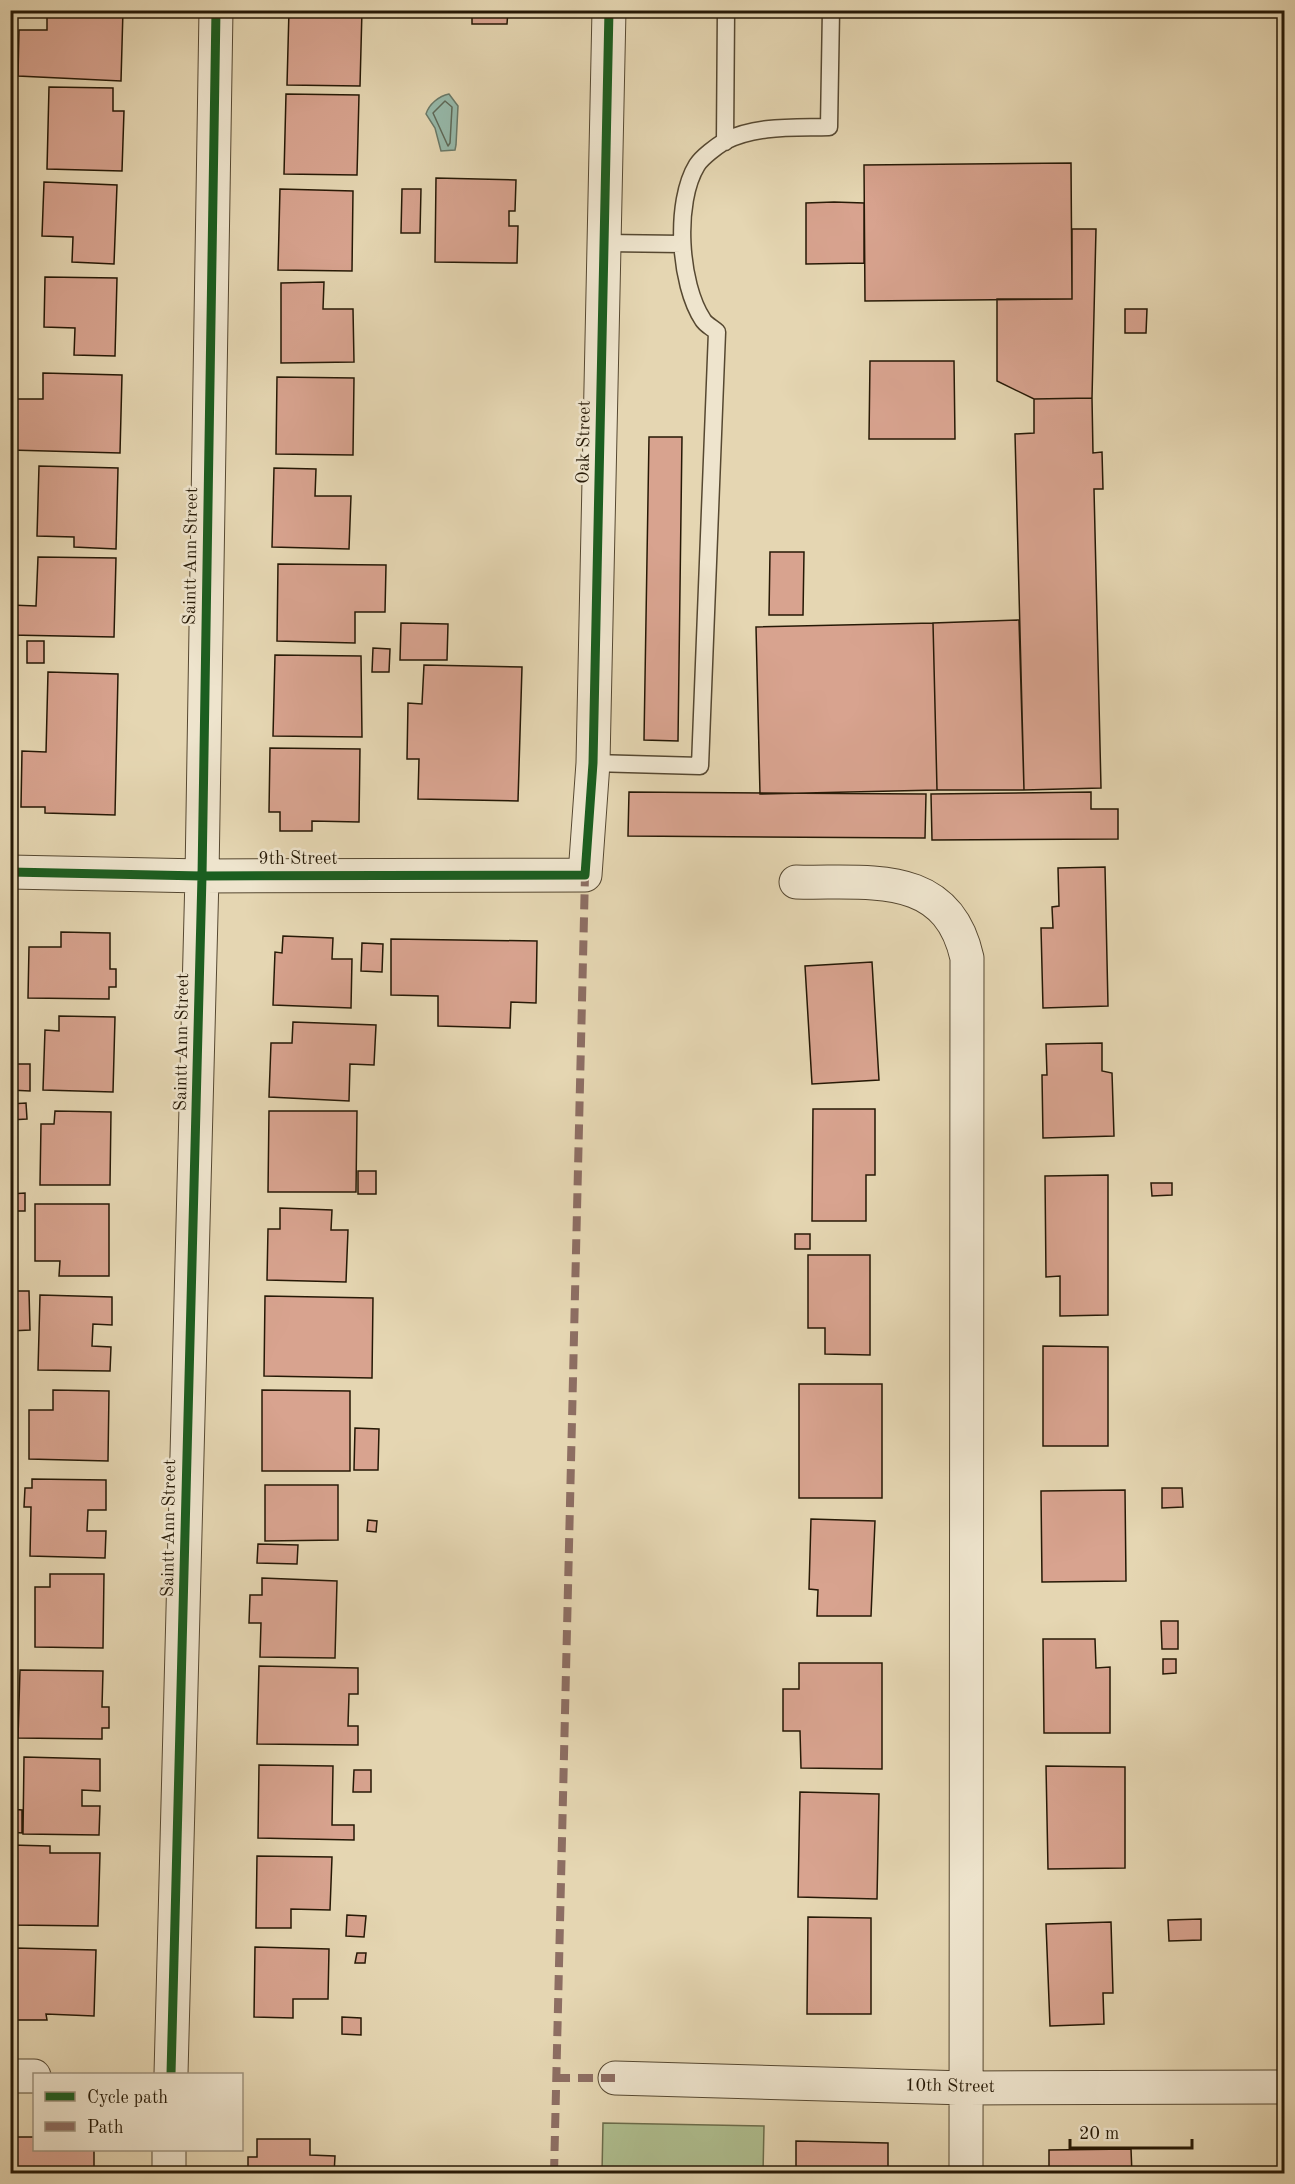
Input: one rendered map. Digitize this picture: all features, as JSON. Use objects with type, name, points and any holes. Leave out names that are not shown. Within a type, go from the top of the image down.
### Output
[{"type":"street","name":"Saintt Ann Street","points":[[171,2073],[202,876],[216,10]]},
{"type":"street","name":"Oak Street","points":[[585,875],[593,763],[606,243],[609,10]]},
{"type":"street","name":"9th Street","points":[[10,872],[202,876],[585,875]]},
{"type":"street","points":[[796,882],[894,885],[916,891],[936,903],[951,916],[962,935],[967,958],[966,2174]]},
{"type":"street","points":[[10,2076],[33,2076]]},
{"type":"street","name":"10th Street","points":[[615,2078],[966,2088],[1284,2087]]},
{"type":"street","points":[[169,2174],[170,2151]]},
{"type":"lane","points":[[725,142],[726,10]]},
{"type":"lane","points":[[593,763],[700,766],[717,332],[704,322],[689,288],[682,244],[689,183],[698,163],[725,142],[762,129],[829,128],[831,10]]},
{"type":"lane","points":[[606,243],[682,244]]},
{"type":"green space","points":[[603,2123],[764,2126],[763,2173],[602,2173]]},
{"type":"water","points":[[449,94],[458,106],[456,145],[455,150],[441,151],[435,128],[426,114],[435,101]]},
{"type":"building","points":[[47,10],[123,10],[121,81],[18,76],[19,30],[47,30]]},
{"type":"building","points":[[289,10],[362,10],[360,86],[287,85]]},
{"type":"building","points":[[472,10],[508,10],[507,24],[472,24]]},
{"type":"building","points":[[49,87],[113,88],[113,111],[124,111],[122,171],[47,169]]},
{"type":"building","points":[[286,94],[359,95],[357,175],[284,174]]},
{"type":"building","points":[[1071,163],[1072,299],[865,301],[864,165]]},
{"type":"building","points":[[436,178],[516,180],[515,211],[509,211],[509,226],[518,226],[517,263],[435,262]]},
{"type":"building","points":[[44,182],[117,185],[114,264],[72,262],[73,237],[42,236]]},
{"type":"building","points":[[280,189],[353,191],[352,271],[278,270]]},
{"type":"building","points":[[402,189],[421,189],[420,233],[401,233]]},
{"type":"building","points":[[806,203],[864,203],[864,263],[806,264]]},
{"type":"building","points":[[1072,229],[1096,229],[1092,398],[1034,399],[997,381],[997,299],[1072,299]]},
{"type":"building","points":[[45,277],[117,278],[115,356],[74,355],[75,328],[44,327]]},
{"type":"building","points":[[324,282],[323,309],[353,309],[354,362],[281,363],[281,283]]},
{"type":"building","points":[[1125,309],[1147,309],[1146,333],[1125,333]]},
{"type":"building","points":[[870,361],[954,361],[955,439],[869,439]]},
{"type":"building","points":[[43,373],[122,375],[120,453],[10,450],[12,399],[43,399]]},
{"type":"building","points":[[277,377],[354,378],[353,455],[276,454]]},
{"type":"building","points":[[1092,398],[1093,453],[1102,452],[1103,489],[1094,489],[1101,788],[1024,790],[1015,434],[1034,433],[1034,399]]},
{"type":"building","points":[[649,437],[682,437],[678,741],[644,740]]},
{"type":"building","points":[[39,466],[118,468],[116,549],[74,547],[74,537],[37,536]]},
{"type":"building","points":[[274,468],[316,469],[315,496],[351,496],[349,549],[272,547]]},
{"type":"building","points":[[770,552],[804,552],[803,615],[769,615]]},
{"type":"building","points":[[38,557],[116,558],[114,637],[10,635],[11,605],[36,606]]},
{"type":"building","points":[[278,564],[386,565],[385,612],[355,612],[355,643],[277,641]]},
{"type":"building","points":[[1019,620],[1024,790],[937,790],[933,623]]},
{"type":"building","points":[[401,623],[448,624],[447,660],[400,660]]},
{"type":"building","points":[[933,623],[937,790],[760,794],[756,627]]},
{"type":"building","points":[[27,641],[44,641],[44,663],[27,663]]},
{"type":"building","points":[[373,648],[390,649],[389,672],[372,672]]},
{"type":"building","points":[[275,655],[361,656],[362,737],[273,736]]},
{"type":"building","points":[[424,665],[522,667],[518,801],[418,799],[419,759],[407,759],[408,703],[422,704]]},
{"type":"building","points":[[48,672],[118,674],[115,815],[45,813],[45,807],[21,807],[22,751],[46,752]]},
{"type":"building","points":[[270,748],[360,749],[359,822],[312,821],[312,831],[280,831],[280,812],[269,812]]},
{"type":"building","points":[[629,792],[926,794],[925,838],[628,836]]},
{"type":"building","points":[[1091,792],[1091,809],[1118,809],[1118,839],[932,840],[931,794]]},
{"type":"building","points":[[1105,867],[1108,1006],[1043,1008],[1041,928],[1053,928],[1052,907],[1059,906],[1058,868]]},
{"type":"building","points":[[61,932],[110,933],[110,969],[116,969],[116,987],[109,987],[109,999],[28,998],[29,947],[61,947]]},
{"type":"building","points":[[283,936],[333,938],[332,959],[352,959],[351,1008],[273,1005],[275,952],[282,953]]},
{"type":"building","points":[[391,939],[537,941],[536,1003],[511,1002],[510,1028],[438,1026],[438,996],[391,995]]},
{"type":"building","points":[[362,943],[383,944],[382,972],[361,971]]},
{"type":"building","points":[[872,962],[879,1080],[812,1084],[805,966]]},
{"type":"building","points":[[59,1016],[115,1017],[113,1092],[43,1090],[45,1030],[59,1031]]},
{"type":"building","points":[[293,1022],[376,1025],[374,1065],[350,1064],[349,1101],[269,1097],[271,1043],[292,1043]]},
{"type":"building","points":[[1102,1043],[1102,1071],[1112,1073],[1114,1136],[1043,1138],[1042,1075],[1047,1075],[1046,1044]]},
{"type":"building","points":[[11,1064],[30,1064],[30,1091],[10,1090]]},
{"type":"building","points":[[26,1103],[27,1119],[10,1120],[10,1104]]},
{"type":"building","points":[[813,1109],[875,1109],[875,1175],[866,1175],[866,1221],[812,1221]]},
{"type":"building","points":[[55,1111],[111,1112],[110,1185],[40,1185],[41,1124],[54,1124]]},
{"type":"building","points":[[269,1111],[357,1111],[356,1192],[268,1192]]},
{"type":"building","points":[[358,1171],[376,1171],[376,1194],[358,1194]]},
{"type":"building","points":[[1108,1175],[1108,1315],[1060,1316],[1060,1276],[1046,1277],[1045,1176]]},
{"type":"building","points":[[1151,1183],[1172,1183],[1172,1195],[1152,1196]]},
{"type":"building","points":[[25,1193],[25,1211],[10,1211],[10,1194]]},
{"type":"building","points":[[35,1204],[109,1204],[109,1276],[59,1276],[60,1261],[35,1261]]},
{"type":"building","points":[[280,1208],[332,1210],[331,1230],[348,1230],[346,1282],[267,1280],[268,1229],[280,1229]]},
{"type":"building","points":[[795,1234],[810,1234],[810,1249],[795,1249]]},
{"type":"building","points":[[808,1255],[870,1255],[870,1355],[825,1354],[825,1328],[808,1328]]},
{"type":"building","points":[[10,1291],[29,1291],[30,1330],[10,1331]]},
{"type":"building","points":[[40,1295],[112,1297],[112,1325],[93,1324],[92,1346],[111,1347],[110,1371],[38,1370]]},
{"type":"building","points":[[265,1296],[373,1298],[372,1378],[264,1376]]},
{"type":"building","points":[[1043,1346],[1108,1347],[1108,1446],[1043,1446]]},
{"type":"building","points":[[799,1384],[882,1384],[882,1498],[799,1498]]},
{"type":"building","points":[[53,1390],[109,1391],[108,1461],[29,1459],[29,1410],[53,1410]]},
{"type":"building","points":[[262,1390],[350,1391],[350,1471],[262,1471]]},
{"type":"building","points":[[355,1428],[379,1429],[378,1470],[354,1470]]},
{"type":"building","points":[[32,1479],[106,1480],[106,1510],[88,1510],[87,1531],[106,1531],[105,1558],[30,1556],[31,1507],[24,1507],[25,1488],[32,1488]]},
{"type":"building","points":[[265,1485],[338,1485],[338,1540],[265,1541]]},
{"type":"building","points":[[1162,1488],[1182,1488],[1183,1507],[1162,1508]]},
{"type":"building","points":[[1125,1490],[1126,1581],[1042,1582],[1041,1491]]},
{"type":"building","points":[[811,1519],[875,1521],[871,1616],[817,1616],[818,1590],[809,1589]]},
{"type":"building","points":[[368,1520],[377,1521],[376,1532],[367,1531]]},
{"type":"building","points":[[258,1544],[298,1545],[297,1564],[257,1563]]},
{"type":"building","points":[[50,1574],[104,1574],[103,1648],[35,1647],[35,1587],[50,1587]]},
{"type":"building","points":[[262,1578],[337,1581],[335,1658],[260,1657],[261,1623],[249,1623],[250,1595],[262,1595]]},
{"type":"building","points":[[10,1605],[15,1605],[14,1650],[10,1650]]},
{"type":"building","points":[[1161,1621],[1178,1621],[1178,1649],[1162,1649]]},
{"type":"building","points":[[1043,1639],[1095,1639],[1096,1668],[1110,1667],[1110,1733],[1044,1733]]},
{"type":"building","points":[[1163,1659],[1176,1659],[1176,1673],[1163,1674]]},
{"type":"building","points":[[10,1660],[13,1660],[13,1701],[10,1701]]},
{"type":"building","points":[[799,1663],[882,1663],[882,1769],[801,1768],[800,1731],[783,1731],[783,1689],[799,1689]]},
{"type":"building","points":[[259,1666],[358,1668],[358,1694],[349,1694],[348,1726],[358,1726],[358,1745],[257,1744]]},
{"type":"building","points":[[20,1670],[103,1671],[102,1707],[109,1707],[109,1728],[102,1728],[102,1739],[18,1738]]},
{"type":"building","points":[[24,1757],[100,1759],[100,1791],[82,1790],[82,1806],[100,1806],[99,1835],[23,1834]]},
{"type":"building","points":[[259,1765],[333,1766],[332,1825],[354,1825],[354,1840],[258,1838]]},
{"type":"building","points":[[1046,1766],[1125,1767],[1125,1868],[1048,1869]]},
{"type":"building","points":[[354,1770],[371,1770],[371,1792],[353,1792]]},
{"type":"building","points":[[800,1792],[879,1794],[877,1899],[798,1897]]},
{"type":"building","points":[[10,1809],[22,1810],[22,1833],[10,1832]]},
{"type":"building","points":[[10,1845],[50,1846],[50,1853],[100,1853],[98,1926],[10,1925]]},
{"type":"building","points":[[257,1856],[332,1857],[330,1910],[291,1909],[291,1928],[256,1928]]},
{"type":"building","points":[[347,1915],[366,1916],[364,1937],[346,1936]]},
{"type":"building","points":[[808,1917],[871,1918],[871,2014],[807,2014]]},
{"type":"building","points":[[1201,1919],[1201,1940],[1169,1941],[1168,1920]]},
{"type":"building","points":[[1111,1922],[1113,1993],[1103,1993],[1104,2024],[1050,2026],[1046,1924]]},
{"type":"building","points":[[255,1947],[329,1949],[328,1999],[293,1999],[293,2018],[254,2017]]},
{"type":"building","points":[[15,1948],[96,1950],[94,2016],[46,2014],[47,2020],[13,2020]]},
{"type":"building","points":[[357,1953],[366,1953],[365,1963],[355,1963]]},
{"type":"building","points":[[342,2017],[361,2018],[361,2035],[342,2034]]},
{"type":"building","points":[[10,2137],[33,2137],[33,2151],[94,2151],[94,2174],[10,2174]]},
{"type":"building","points":[[257,2139],[310,2139],[310,2155],[335,2156],[334,2174],[248,2174],[248,2157],[257,2157]]},
{"type":"building","points":[[796,2141],[888,2143],[888,2174],[796,2174]]},
{"type":"building","points":[[1131,2149],[1132,2174],[1049,2174],[1049,2150]]},
{"type":"marked path","points":[[554,2174],[585,875]]},
{"type":"marked path","points":[[555,2078],[615,2078]]},
{"type":"cycle path","points":[[171,2073],[202,876],[216,10]]},
{"type":"cycle path","points":[[10,872],[202,876],[585,875],[593,763],[609,10]]}]
